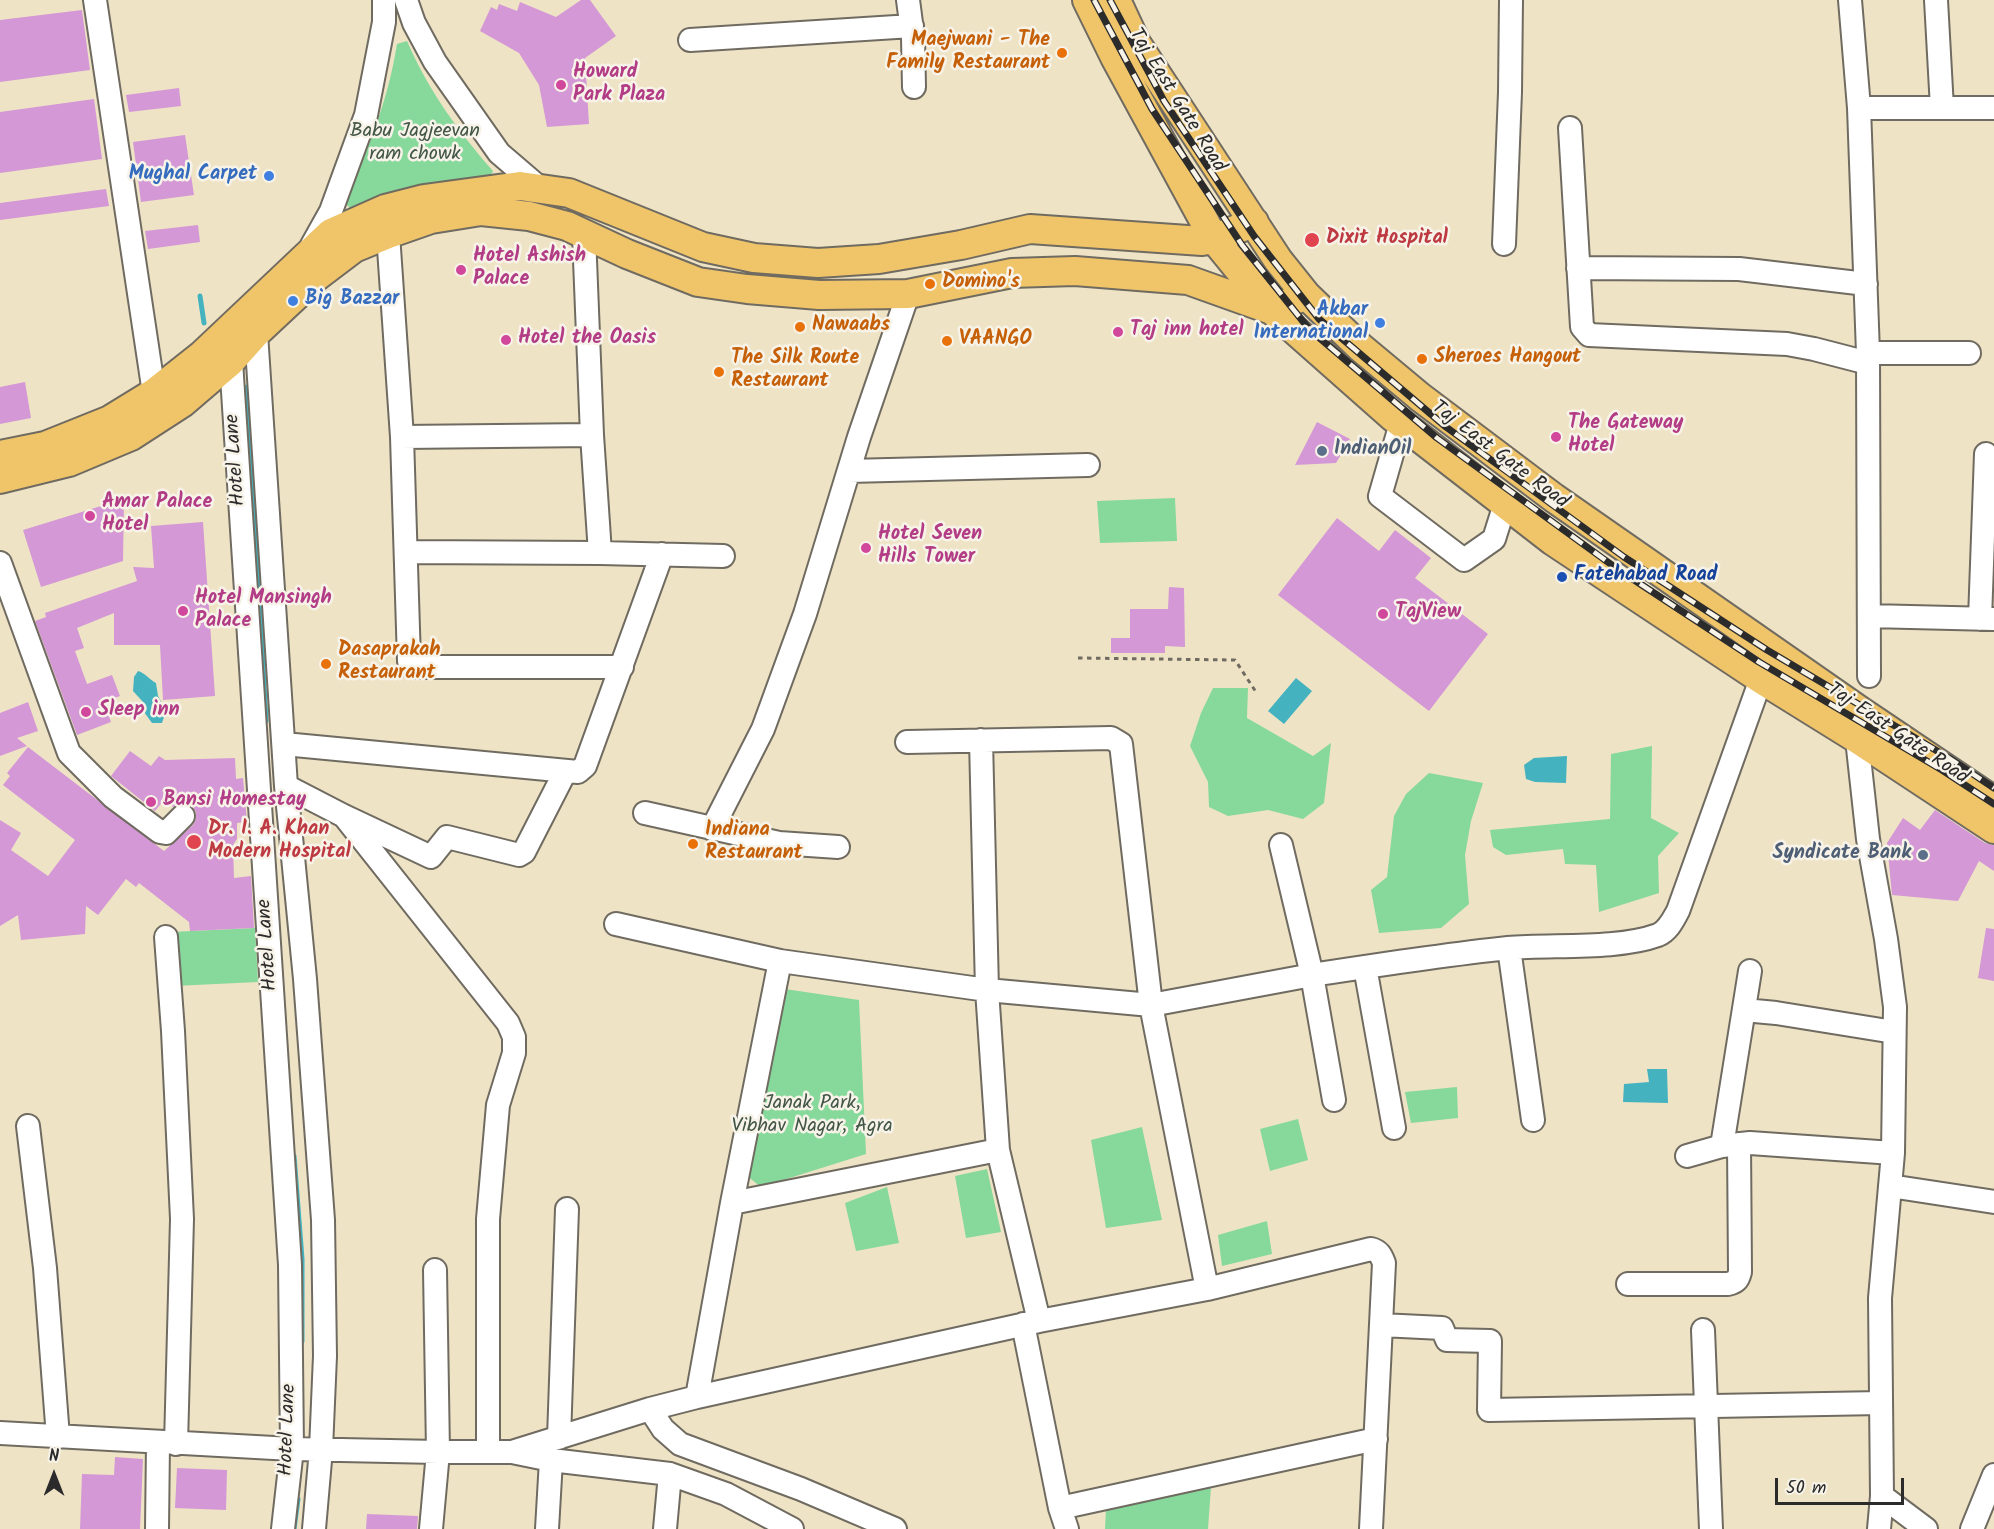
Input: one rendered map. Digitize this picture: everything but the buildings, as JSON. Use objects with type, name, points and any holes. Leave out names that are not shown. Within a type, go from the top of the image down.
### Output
[{"type":"main road","points":[[1088,0],[1115,57],[1214,239],[1272,310],[1401,423],[1553,542],[1994,829]]},
{"type":"main road","name":"Taj East Gate Road","points":[[1116,0],[1136,43],[1278,260],[1306,295],[1360,347],[1420,397],[1545,491],[1860,711],[1994,801]]},
{"type":"main road","points":[[0,455],[45,446],[110,420],[154,393],[202,355],[331,233],[385,209],[424,199],[520,186],[541,189],[569,194],[703,247],[754,258],[818,263],[879,259],[961,245],[1030,229],[1202,241],[1214,239],[1254,222]]},
{"type":"main road","points":[[0,479],[69,462],[131,436],[182,403],[231,362],[256,333],[317,276],[354,248],[431,219],[481,211],[529,216],[567,226],[627,254],[698,282],[747,289],[819,295],[909,294],[1012,273],[1075,271],[1188,280],[1272,310],[1306,295]]},
{"type":"street","points":[[95,0],[154,393]]},
{"type":"street","points":[[307,254],[331,211],[366,115],[384,22],[384,0]]},
{"type":"street","points":[[406,0],[414,23],[435,62],[499,153],[541,189]]},
{"type":"street","points":[[908,0],[912,26],[914,87]]},
{"type":"street","points":[[1504,244],[1511,0]]},
{"type":"street","points":[[1850,0],[1859,108],[1866,284],[1869,676]]},
{"type":"street","points":[[1936,0],[1942,108]]},
{"type":"street","points":[[690,40],[912,26]]},
{"type":"street","points":[[1859,108],[1994,108]]},
{"type":"street","points":[[1570,128],[1582,327],[1589,335],[1787,344],[1868,358],[1970,353]]},
{"type":"street","points":[[388,234],[402,437],[409,662],[411,667],[622,667]]},
{"type":"street","points":[[585,235],[592,435],[600,553]]},
{"type":"street","points":[[1578,268],[1739,269],[1866,284]]},
{"type":"street","points":[[712,829],[762,729],[805,614],[849,471],[909,294]]},
{"type":"street","name":"Hotel Lane","points":[[256,333],[286,786],[323,1220],[325,1356],[321,1449],[314,1529]]},
{"type":"street","name":"Hotel Lane","points":[[231,362],[290,1265],[292,1449],[283,1529]]},
{"type":"street","points":[[1401,423],[1380,496],[1464,560],[1494,539],[1505,504]]},
{"type":"street","points":[[402,437],[592,435]]},
{"type":"street","points":[[1869,616],[1987,619],[1986,454]]},
{"type":"street","points":[[849,471],[1088,465]]},
{"type":"street","points":[[406,552],[723,556]]},
{"type":"street","points":[[284,744],[578,772],[585,766],[662,554]]},
{"type":"street","points":[[0,563],[69,753],[112,797],[160,832],[166,833],[172,830],[183,816]]},
{"type":"street","points":[[616,924],[780,960],[987,990],[1151,1005],[1365,967],[1509,948],[1618,943],[1647,938],[1662,934],[1678,911],[1761,679]]},
{"type":"street","points":[[252,690],[280,688]]},
{"type":"street","points":[[1860,711],[1857,739],[1868,839],[1892,980],[1894,1032],[1893,1153],[1880,1298],[1882,1496],[1879,1529]]},
{"type":"street","points":[[907,742],[1111,738],[1121,744],[1151,1005],[1207,1289]]},
{"type":"street","points":[[981,740],[987,990],[998,1150],[1031,1323],[1063,1519],[1376,1439]]},
{"type":"street","points":[[286,786],[431,857],[447,837],[519,855],[524,852],[566,772]]},
{"type":"street","points":[[645,813],[779,843],[838,847]]},
{"type":"street","points":[[344,816],[508,1023],[514,1037],[512,1063],[498,1105],[488,1219],[488,1452]]},
{"type":"street","points":[[1281,845],[1312,975],[1334,1100]]},
{"type":"street","points":[[156,1529],[167,1443],[182,1219],[166,937]]},
{"type":"street","points":[[1509,948],[1533,1120]]},
{"type":"street","points":[[697,1397],[732,1203],[780,960]]},
{"type":"street","points":[[1365,967],[1394,1128]]},
{"type":"street","points":[[1628,1284],[1728,1284],[1738,1279],[1740,1272],[1731,1145],[1750,971]]},
{"type":"street","points":[[271,983],[304,979]]},
{"type":"street","points":[[1744,1010],[1776,1012],[1894,1032]]},
{"type":"street","points":[[28,1126],[45,1268],[58,1437]]},
{"type":"street","points":[[1687,1156],[1731,1145],[1772,1143],[1893,1153]]},
{"type":"street","points":[[732,1203],[998,1150]]},
{"type":"street","points":[[1890,1186],[1994,1202]]},
{"type":"street","points":[[559,1438],[567,1209]]},
{"type":"street","points":[[512,1452],[650,1409],[697,1397],[1031,1323],[1207,1289],[1371,1249],[1382,1256],[1384,1263],[1371,1529]]},
{"type":"street","points":[[431,1529],[438,1452],[435,1270]]},
{"type":"street","points":[[1381,1325],[1442,1328],[1447,1340],[1490,1341],[1489,1410],[1881,1403]]},
{"type":"street","points":[[1703,1330],[1711,1529]]},
{"type":"street","points":[[650,1409],[663,1429],[680,1444],[801,1489],[895,1529]]},
{"type":"street","points":[[0,1433],[292,1449],[512,1452],[551,1460],[670,1474],[726,1494],[778,1526]]},
{"type":"street","points":[[547,1529],[551,1460]]},
{"type":"street","points":[[665,1529],[670,1474]]},
{"type":"street","points":[[1972,1529],[1994,1475]]},
{"type":"street","points":[[1882,1496],[1926,1529]]},
{"type":"path","points":[[1078,658],[1234,660],[1256,692]]},
{"type":"green space","name":"Babu Jagjeevan ram chowk","points":[[407,41],[424,76],[445,109],[493,171],[489,179],[353,211],[344,202],[376,125],[397,44]]},
{"type":"green space","points":[[1175,498],[1177,541],[1100,543],[1097,501]]},
{"type":"green space","points":[[1213,688],[1248,688],[1247,718],[1313,756],[1331,743],[1324,803],[1303,819],[1268,810],[1228,816],[1209,807],[1208,782],[1190,746],[1201,713]]},
{"type":"green space","points":[[1652,746],[1651,818],[1679,833],[1658,856],[1659,893],[1599,912],[1596,865],[1565,864],[1563,849],[1506,855],[1493,847],[1490,830],[1610,819],[1611,754]]},
{"type":"green space","points":[[1429,773],[1483,783],[1471,821],[1465,855],[1469,904],[1441,928],[1379,933],[1371,890],[1387,877],[1394,816],[1406,794]]},
{"type":"green space","points":[[255,928],[258,982],[174,986],[171,932]]},
{"type":"green space","name":"Janak Park, Vibhav Nagar, Agra","points":[[785,989],[859,1000],[866,1154],[761,1187],[747,1176]]},
{"type":"green space","points":[[1457,1087],[1458,1118],[1411,1123],[1405,1092]]},
{"type":"green space","points":[[1298,1119],[1308,1160],[1270,1171],[1260,1129]]},
{"type":"green space","points":[[1142,1127],[1162,1220],[1106,1228],[1091,1140]]},
{"type":"green space","points":[[987,1169],[1001,1232],[966,1238],[955,1176]]},
{"type":"green space","points":[[887,1187],[899,1243],[856,1251],[845,1203]]},
{"type":"green space","points":[[1267,1221],[1272,1254],[1222,1266],[1218,1235]]},
{"type":"green space","points":[[1211,1487],[1208,1529],[1105,1529],[1106,1509]]},
{"type":"water","points":[[138,671],[156,683],[158,696],[163,705],[162,723],[152,723],[144,712],[143,702],[133,691],[134,677]]},
{"type":"water","points":[[1296,678],[1312,691],[1284,724],[1268,711]]},
{"type":"water","points":[[1567,756],[1566,783],[1535,782],[1526,779],[1524,765],[1534,758]]},
{"type":"water","points":[[1647,1069],[1667,1069],[1668,1103],[1623,1102],[1624,1084],[1649,1082]]},
{"type":"waterway","points":[[200,296],[204,323]]},
{"type":"waterway","points":[[247,387],[266,721]]},
{"type":"waterway","points":[[294,1156],[302,1259],[302,1341]]},
{"type":"waterway","points":[[294,1529],[298,1499]]},
{"type":"railway","points":[[1094,0],[1152,109],[1242,245],[1309,329],[1437,438],[1616,568],[1759,662],[1942,770],[1994,804]]},
{"type":"railway","points":[[1110,0],[1164,101],[1254,236],[1319,319],[1446,427],[1624,557],[1767,650],[1949,758],[1994,788]]},
{"type":"place","name":"Maejwani - The Family Restaurant","points":[[1062,53]]},
{"type":"place","name":"Howard Park Plaza","points":[[561,85]]},
{"type":"place","name":"Mughal Carpet","points":[[269,176]]},
{"type":"place","name":"Dixit Hospital","points":[[1312,240]]},
{"type":"place","name":"Hotel Ashish Palace","points":[[461,270]]},
{"type":"place","name":"Domino's","points":[[930,284]]},
{"type":"place","name":"Big Bazzar","points":[[293,301]]},
{"type":"place","name":"Akbar International","points":[[1380,323]]},
{"type":"place","name":"Nawaabs","points":[[800,327]]},
{"type":"place","name":"Taj inn hotel","points":[[1118,332]]},
{"type":"place","name":"Hotel the Oasis","points":[[506,340]]},
{"type":"place","name":"VAANGO","points":[[947,341]]},
{"type":"place","name":"Sheroes Hangout","points":[[1422,359]]},
{"type":"place","name":"The Silk Route Restaurant","points":[[719,372]]},
{"type":"place","name":"The Gateway Hotel","points":[[1556,437]]},
{"type":"place","name":"IndianOil","points":[[1322,451]]},
{"type":"place","name":"Amar Palace Hotel","points":[[90,516]]},
{"type":"place","name":"Hotel Seven Hills Tower","points":[[866,548]]},
{"type":"place","name":"Fatehabad Road","points":[[1562,577]]},
{"type":"place","name":"Hotel Mansingh Palace","points":[[183,611]]},
{"type":"place","name":"TajView","points":[[1383,614]]},
{"type":"place","name":"Dasaprakah Restaurant","points":[[326,664]]},
{"type":"place","name":"Sleep inn","points":[[86,712]]},
{"type":"place","name":"Bansi Homestay","points":[[151,802]]},
{"type":"place","name":"Dr. I. A. Khan Modern Hospital","points":[[194,842]]},
{"type":"place","name":"Indiana Restaurant","points":[[693,844]]},
{"type":"place","name":"Syndicate Bank","points":[[1923,855]]}]
